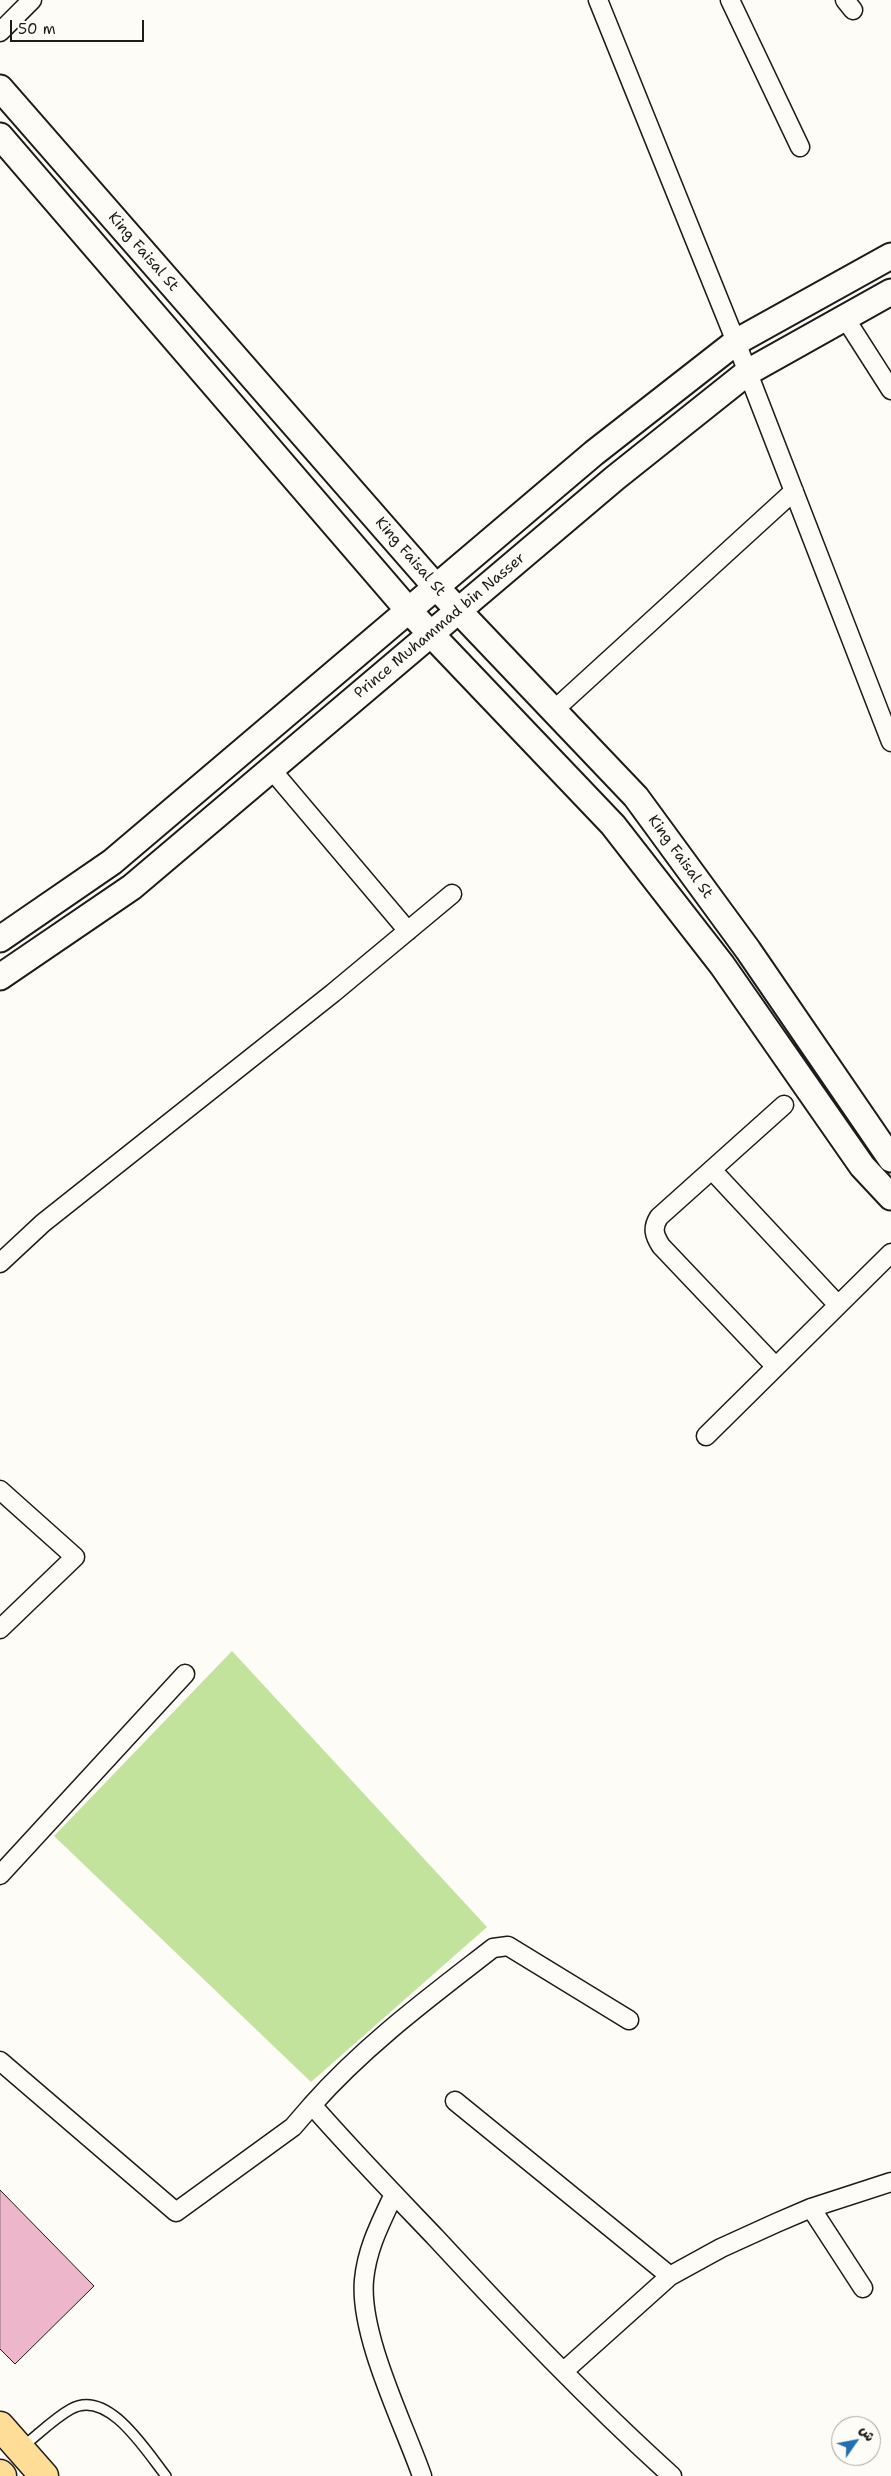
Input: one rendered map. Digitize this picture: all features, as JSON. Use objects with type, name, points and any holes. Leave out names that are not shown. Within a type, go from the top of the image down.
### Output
[{"type":"highway","points":[[0,2426],[44,2476]]},
{"type":"street","points":[[0,32],[32,0]]},
{"type":"street","points":[[598,0],[748,372],[891,742]]},
{"type":"street","points":[[730,0],[800,147]]},
{"type":"street","name":"King Faisal St","points":[[0,88],[436,587],[636,796],[748,950],[891,1159]]},
{"type":"street","name":"King Faisal St","points":[[0,136],[408,611],[613,825],[722,965],[862,1166],[891,1197]]},
{"type":"street","points":[[0,938],[112,862],[594,453],[736,342],[891,256]]},
{"type":"street","name":"Prince Muhammad bin Nasser","points":[[0,977],[132,887],[614,478],[748,372],[891,292]]},
{"type":"street","points":[[845,318],[891,390]]},
{"type":"street","points":[[554,710],[794,491]]},
{"type":"street","points":[[271,769],[408,931]]},
{"type":"street","points":[[0,1263],[43,1223],[334,993],[452,894]]},
{"type":"street","points":[[776,1367],[661,1246],[655,1235],[654,1225],[659,1217],[784,1105]]},
{"type":"street","points":[[712,1170],[838,1305]]},
{"type":"street","points":[[706,1436],[891,1253]]},
{"type":"street","points":[[0,1490],[74,1557],[0,1629]]},
{"type":"street","points":[[0,1875],[185,1674]]},
{"type":"street","points":[[0,2061],[176,2212],[293,2127],[330,2085],[402,2019],[493,1948],[508,1946],[629,2020]]},
{"type":"street","points":[[455,2101],[670,2276]]},
{"type":"street","points":[[312,2105],[355,2156],[564,2371],[672,2476]]},
{"type":"street","points":[[564,2371],[670,2276],[721,2248],[811,2208],[891,2182]]},
{"type":"street","points":[[394,2194],[372,2240],[364,2281],[368,2330],[422,2476]]},
{"type":"street","points":[[811,2208],[863,2288]]},
{"type":"lane","points":[[20,2449],[72,2408],[90,2403],[103,2407],[126,2426],[166,2476]]},
{"type":"green space","points":[[232,1651],[487,1927],[311,2082],[54,1836]]},
{"type":"building","points":[[0,2190],[94,2286],[15,2364],[0,2349]]}]
